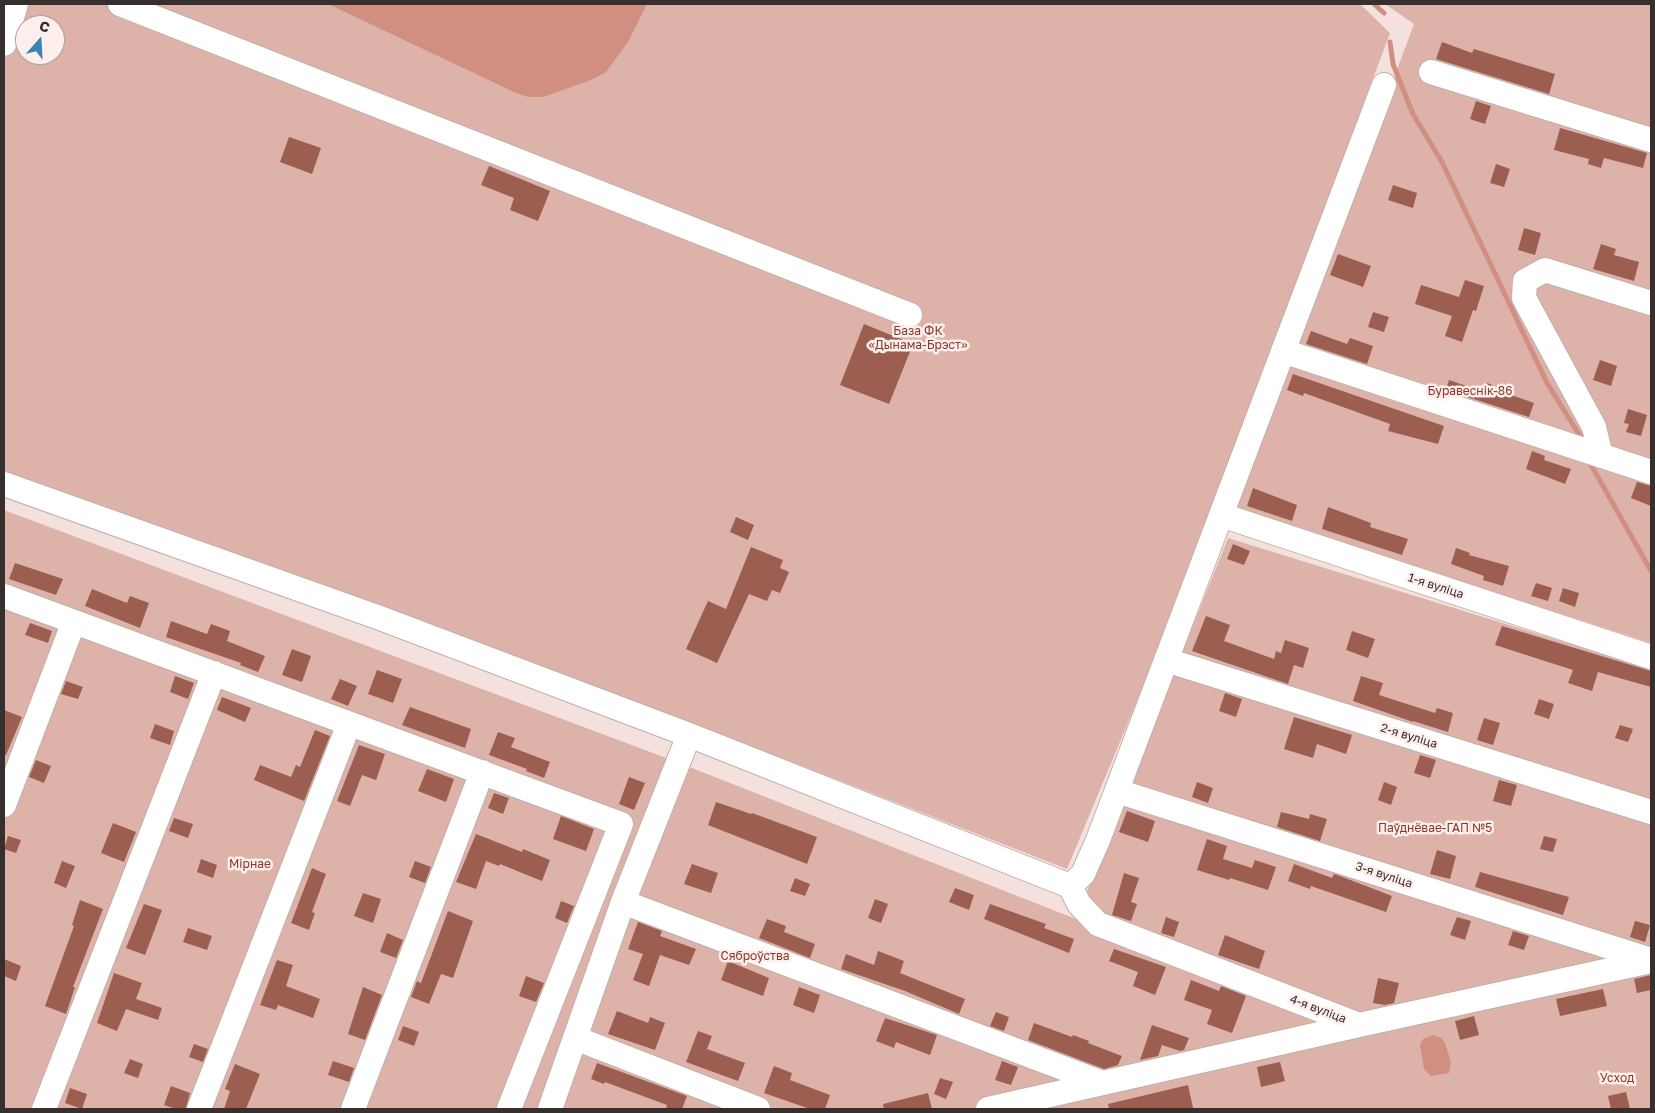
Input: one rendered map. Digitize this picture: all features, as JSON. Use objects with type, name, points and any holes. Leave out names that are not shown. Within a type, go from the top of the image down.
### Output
[{"type":"street","points":[[4,44],[16,4]]},
{"type":"street","points":[[120,4],[910,315]]},
{"type":"street","points":[[1431,72],[1651,140]]},
{"type":"street","points":[[4,484],[380,618],[689,735],[1070,886],[1083,874],[1117,791],[1384,85]]},
{"type":"street","points":[[1601,456],[1594,426],[1524,298],[1525,281],[1545,270],[1651,303]]},
{"type":"street","points":[[1284,351],[1651,472]]},
{"type":"street","name":"1-я вуліца","points":[[1221,515],[1651,657]]},
{"type":"street","points":[[4,596],[73,624],[214,673],[621,824],[509,1109]]},
{"type":"street","points":[[4,805],[73,624]]},
{"type":"street","name":"2-я вуліца","points":[[1166,660],[1651,812]]},
{"type":"street","points":[[44,1109],[214,673]]},
{"type":"street","points":[[199,1109],[348,724]]},
{"type":"street","points":[[550,1109],[623,902],[689,735]]},
{"type":"street","points":[[353,1109],[482,772]]},
{"type":"street","name":"3-я вуліца","points":[[1117,791],[1651,960]]},
{"type":"street","name":"4-я вуліца","points":[[1070,886],[1079,904],[1098,924],[1359,1025],[1651,960]]},
{"type":"street","points":[[623,902],[1100,1082]]},
{"type":"street","points":[[988,1109],[1100,1082],[1359,1025]]},
{"type":"street","points":[[575,1038],[758,1109]]},
{"type":"green space","name":"База ФК «Дынама-Брэст»","points":[[23,4],[1360,4],[1390,33],[1174,612],[1067,869],[661,711],[4,471],[4,60],[15,28],[15,65],[65,65],[65,15],[19,15]]},
{"type":"green space","name":"Буравеснік-86","points":[[1385,4],[1651,4],[1651,643],[1234,508],[1414,24]]},
{"type":"green space","points":[[4,510],[669,759],[1076,919],[1228,538],[1651,669],[1651,1109],[4,1109]]},
{"type":"shaded area","points":[[328,4],[647,4],[628,42],[606,72],[591,80],[543,97],[528,97]]},
{"type":"shaded area","points":[[1433,1035],[1441,1038],[1445,1043],[1451,1062],[1449,1073],[1431,1076],[1424,1069],[1420,1045],[1423,1039]]},
{"type":"building","points":[[1442,42],[1472,53],[1474,49],[1555,74],[1549,94],[1436,59]]},
{"type":"building","points":[[1476,101],[1491,106],[1485,124],[1470,119]]},
{"type":"building","points":[[1560,128],[1647,153],[1643,168],[1604,158],[1601,168],[1588,164],[1589,159],[1554,150]]},
{"type":"building","points":[[289,137],[321,148],[312,174],[280,162]]},
{"type":"building","points":[[1496,164],[1510,169],[1504,187],[1490,183]]},
{"type":"building","points":[[489,166],[550,191],[538,221],[510,210],[514,198],[481,185]]},
{"type":"building","points":[[1393,185],[1417,193],[1413,208],[1388,200]]},
{"type":"building","points":[[1524,228],[1541,233],[1535,255],[1518,250]]},
{"type":"building","points":[[1601,244],[1616,249],[1614,255],[1639,262],[1634,281],[1593,269]]},
{"type":"building","points":[[1338,254],[1371,266],[1363,287],[1330,275]]},
{"type":"building","points":[[1465,280],[1484,286],[1476,311],[1473,310],[1462,342],[1445,336],[1452,316],[1415,304],[1421,285],[1459,297]]},
{"type":"building","points":[[1373,312],[1389,317],[1384,332],[1368,327]]},
{"type":"building","points":[[864,324],[913,344],[889,404],[840,385]]},
{"type":"building","points":[[1311,331],[1347,344],[1350,338],[1373,346],[1367,364],[1306,344]]},
{"type":"building","points":[[1600,360],[1617,366],[1611,386],[1593,380]]},
{"type":"building","points":[[1293,374],[1444,426],[1438,444],[1388,431],[1390,424],[1304,393],[1303,396],[1287,390]]},
{"type":"building","points":[[1449,380],[1484,392],[1487,383],[1501,388],[1500,391],[1534,403],[1529,417],[1446,390]]},
{"type":"building","points":[[1628,409],[1647,415],[1641,436],[1626,432],[1629,424],[1624,423]]},
{"type":"building","points":[[1532,451],[1545,456],[1544,460],[1571,469],[1565,484],[1526,469]]},
{"type":"building","points":[[1637,482],[1651,486],[1651,506],[1631,498]]},
{"type":"building","points":[[1253,488],[1297,505],[1292,521],[1247,506]]},
{"type":"building","points":[[1328,507],[1371,523],[1370,527],[1408,539],[1402,555],[1322,529]]},
{"type":"building","points":[[736,517],[754,525],[748,540],[730,532]]},
{"type":"building","points":[[1233,544],[1250,551],[1244,565],[1227,559]]},
{"type":"building","points":[[751,547],[783,560],[780,568],[789,572],[780,593],[772,590],[767,601],[749,594],[717,663],[686,649],[708,601],[726,609]]},
{"type":"building","points":[[1456,548],[1470,553],[1469,555],[1509,566],[1503,586],[1483,580],[1484,576],[1451,564]]},
{"type":"building","points":[[15,563],[63,579],[56,595],[9,579]]},
{"type":"building","points":[[1536,583],[1552,588],[1548,601],[1531,596]]},
{"type":"building","points":[[1563,588],[1579,593],[1575,607],[1559,601]]},
{"type":"building","points":[[92,589],[127,603],[130,596],[149,603],[140,628],[85,606]]},
{"type":"building","points":[[1206,616],[1230,625],[1224,641],[1274,659],[1276,651],[1281,653],[1285,640],[1309,648],[1303,668],[1294,665],[1288,684],[1192,651]]},
{"type":"building","points":[[171,621],[207,634],[211,624],[230,631],[227,641],[265,656],[258,672],[240,665],[241,663],[166,637]]},
{"type":"building","points":[[30,623],[52,631],[48,643],[25,635]]},
{"type":"building","points":[[1502,626],[1651,671],[1651,687],[1598,672],[1592,691],[1568,683],[1573,670],[1495,645]]},
{"type":"building","points":[[1352,631],[1375,639],[1368,658],[1346,650]]},
{"type":"building","points":[[292,649],[311,656],[302,682],[282,675]]},
{"type":"building","points":[[377,670],[402,679],[393,703],[368,694]]},
{"type":"building","points":[[175,676],[194,683],[188,699],[170,692]]},
{"type":"building","points":[[1361,676],[1383,683],[1379,695],[1435,713],[1437,708],[1453,713],[1448,732],[1353,701]]},
{"type":"building","points":[[340,679],[357,686],[348,706],[331,699]]},
{"type":"building","points":[[66,681],[83,687],[78,699],[61,694]]},
{"type":"building","points":[[1225,693],[1242,699],[1236,717],[1219,711]]},
{"type":"building","points":[[222,697],[251,708],[245,722],[217,710]]},
{"type":"building","points":[[1539,699],[1554,704],[1549,719],[1534,714]]},
{"type":"building","points":[[410,707],[471,729],[465,748],[402,725]]},
{"type":"building","points":[[4,710],[22,717],[6,755],[4,755]]},
{"type":"building","points":[[1294,717],[1352,735],[1346,754],[1317,744],[1313,758],[1284,749]]},
{"type":"building","points":[[1484,718],[1500,723],[1493,745],[1477,740]]},
{"type":"building","points":[[155,724],[174,731],[170,745],[150,738]]},
{"type":"building","points":[[1620,725],[1633,729],[1628,742],[1615,738]]},
{"type":"building","points":[[315,730],[330,736],[304,801],[254,780],[260,765],[291,777],[296,765],[300,767]]},
{"type":"building","points":[[498,732],[515,738],[511,747],[550,762],[544,778],[526,771],[527,769],[489,755]]},
{"type":"building","points":[[359,745],[385,754],[376,780],[362,775],[350,806],[337,801]]},
{"type":"building","points":[[1420,755],[1436,760],[1430,778],[1414,773]]},
{"type":"building","points":[[36,760],[51,766],[44,783],[29,777]]},
{"type":"building","points":[[427,769],[454,779],[446,802],[418,791]]},
{"type":"building","points":[[629,777],[645,783],[634,810],[619,804]]},
{"type":"building","points":[[1499,780],[1517,785],[1511,806],[1493,801]]},
{"type":"building","points":[[1197,782],[1213,788],[1208,803],[1192,797]]},
{"type":"building","points":[[1384,782],[1397,787],[1391,805],[1378,800]]},
{"type":"building","points":[[494,793],[509,798],[503,814],[488,808]]},
{"type":"building","points":[[716,802],[817,837],[807,864],[708,825]]},
{"type":"building","points":[[1127,811],[1155,821],[1148,842],[1119,832]]},
{"type":"building","points":[[1281,812],[1309,819],[1310,814],[1327,819],[1320,841],[1277,827]]},
{"type":"building","points":[[561,816],[594,829],[586,851],[553,839]]},
{"type":"building","points":[[174,818],[193,824],[188,838],[169,831]]},
{"type":"building","points":[[113,823],[136,832],[124,862],[101,853]]},
{"type":"building","points":[[476,834],[522,852],[523,849],[550,860],[542,881],[500,864],[499,866],[486,861],[476,889],[456,882]]},
{"type":"building","points":[[8,836],[21,840],[16,853],[4,849]]},
{"type":"building","points":[[1544,836],[1557,839],[1553,852],[1540,849]]},
{"type":"building","points":[[1207,839],[1227,846],[1223,859],[1252,868],[1255,860],[1276,867],[1268,890],[1197,870]]},
{"type":"building","points":[[1437,850],[1456,856],[1450,879],[1430,874]]},
{"type":"building","points":[[201,859],[217,865],[213,878],[197,872]]},
{"type":"building","points":[[62,861],[75,866],[66,888],[54,883]]},
{"type":"building","points":[[415,861],[431,867],[425,883],[409,877]]},
{"type":"building","points":[[692,864],[718,873],[711,893],[684,884]]},
{"type":"building","points":[[1294,864],[1332,878],[1334,874],[1392,896],[1386,912],[1311,886],[1310,889],[1288,881]]},
{"type":"building","points":[[312,868],[326,874],[312,912],[315,913],[309,930],[291,923]]},
{"type":"building","points":[[1480,872],[1569,897],[1563,915],[1475,887]]},
{"type":"building","points":[[1124,873],[1139,878],[1131,902],[1137,904],[1131,921],[1112,915]]},
{"type":"building","points":[[795,878],[810,884],[805,896],[790,891]]},
{"type":"building","points":[[955,888],[974,895],[969,910],[949,902]]},
{"type":"building","points":[[363,893],[381,899],[373,923],[354,916]]},
{"type":"building","points":[[875,899],[888,904],[881,923],[868,918]]},
{"type":"building","points":[[80,900],[103,909],[73,987],[75,987],[66,1014],[45,1006],[74,926],[72,925]]},
{"type":"building","points":[[561,901],[574,906],[567,923],[555,918]]},
{"type":"building","points":[[144,904],[162,910],[145,955],[126,948]]},
{"type":"building","points":[[990,904],[1046,924],[1044,928],[1074,939],[1069,953],[984,919]]},
{"type":"building","points":[[448,911],[473,921],[453,978],[441,974],[429,1004],[411,997],[417,981],[421,983]]},
{"type":"building","points":[[1166,917],[1179,922],[1174,937],[1161,933]]},
{"type":"building","points":[[1457,917],[1471,921],[1465,940],[1450,935]]},
{"type":"building","points":[[767,919],[786,926],[784,932],[815,944],[810,958],[759,938]]},
{"type":"building","points":[[1635,921],[1650,925],[1645,942],[1630,937]]},
{"type":"building","points":[[638,922],[662,931],[660,936],[696,949],[689,965],[660,955],[649,986],[633,980],[643,954],[628,949]]},
{"type":"building","points":[[188,928],[212,936],[207,950],[183,942]]},
{"type":"building","points":[[1513,931],[1529,936],[1524,950],[1508,945]]},
{"type":"building","points":[[387,933],[403,940],[396,958],[380,952]]},
{"type":"building","points":[[1225,935],[1265,951],[1259,969],[1218,955]]},
{"type":"building","points":[[1114,949],[1166,967],[1155,995],[1133,986],[1138,972],[1109,961]]},
{"type":"building","points":[[878,951],[904,961],[900,973],[965,999],[959,1014],[905,991],[841,969],[846,954],[874,965]]},
{"type":"building","points":[[4,959],[21,966],[16,981],[4,976]]},
{"type":"building","points":[[277,960],[293,965],[286,986],[320,999],[313,1018],[278,1005],[276,1010],[260,1005]]},
{"type":"building","points":[[728,961],[769,978],[763,996],[721,980]]},
{"type":"building","points":[[114,973],[142,983],[136,999],[162,1008],[158,1020],[126,1009],[117,1031],[97,1023]]},
{"type":"building","points":[[1651,975],[1651,990],[1637,993],[1634,979]]},
{"type":"building","points":[[526,976],[544,983],[536,1002],[519,996]]},
{"type":"building","points":[[1378,978],[1399,983],[1394,1003],[1385,1005],[1373,1003]]},
{"type":"building","points":[[1191,980],[1219,991],[1221,986],[1246,996],[1232,1033],[1207,1024],[1212,1010],[1184,1000]]},
{"type":"building","points":[[363,987],[382,995],[365,1040],[348,1034]]},
{"type":"building","points":[[799,987],[820,995],[814,1013],[793,1005]]},
{"type":"building","points":[[1603,989],[1607,1006],[1560,1016],[1556,999]]},
{"type":"building","points":[[617,1011],[648,1023],[650,1017],[665,1023],[655,1050],[608,1034]]},
{"type":"building","points":[[996,1012],[1009,1017],[1004,1031],[990,1026]]},
{"type":"building","points":[[1474,1016],[1479,1035],[1460,1040],[1455,1021]]},
{"type":"building","points":[[885,1018],[937,1035],[930,1055],[896,1042],[894,1048],[876,1041]]},
{"type":"building","points":[[1034,1023],[1089,1041],[1088,1043],[1122,1056],[1118,1065],[1104,1069],[1028,1040]]},
{"type":"building","points":[[1152,1025],[1189,1038],[1184,1050],[1180,1051],[1162,1045],[1158,1056],[1140,1060]]},
{"type":"building","points":[[403,1026],[419,1032],[414,1046],[398,1040]]},
{"type":"building","points":[[698,1031],[712,1036],[707,1049],[745,1063],[738,1081],[686,1062]]},
{"type":"building","points":[[194,1044],[208,1049],[203,1062],[189,1057]]},
{"type":"building","points":[[130,1059],[143,1064],[138,1078],[124,1073]]},
{"type":"building","points":[[333,1061],[354,1068],[349,1082],[328,1075]]},
{"type":"building","points":[[1002,1061],[1018,1067],[1011,1085],[995,1080]]},
{"type":"building","points":[[1280,1062],[1285,1081],[1261,1087],[1257,1067]]},
{"type":"building","points":[[597,1063],[687,1096],[682,1109],[666,1109],[667,1105],[605,1082],[604,1084],[591,1079]]},
{"type":"building","points":[[235,1064],[260,1074],[246,1109],[224,1109],[230,1091],[225,1089]]},
{"type":"building","points":[[774,1066],[792,1073],[790,1080],[830,1095],[825,1109],[810,1109],[764,1093]]},
{"type":"building","points":[[940,1078],[953,1082],[946,1099],[934,1094]]},
{"type":"building","points":[[1188,1085],[1193,1108],[1109,1109],[1108,1104]]},
{"type":"building","points":[[171,1086],[190,1093],[186,1109],[176,1109],[164,1105]]},
{"type":"building","points":[[70,1088],[87,1094],[82,1109],[65,1103]]},
{"type":"building","points":[[1626,1092],[1630,1109],[1611,1109],[1608,1096]]},
{"type":"building","points":[[928,1093],[932,1109],[884,1109],[883,1104]]},
{"type":"waterway","points":[[1374,4],[1384,13]]},
{"type":"waterway","points":[[1390,42],[1393,64],[1413,114],[1442,162],[1547,383],[1582,439]]},
{"type":"waterway","points":[[1590,463],[1651,571]]},
{"type":"park label","name":"Паўднёвае-ГАП №5","points":[[1435,828]]},
{"type":"park label","name":"Мірнае","points":[[250,864]]},
{"type":"park label","name":"Сяброўства","points":[[755,956]]},
{"type":"park label","name":"Усход","points":[[1617,1078]]}]
